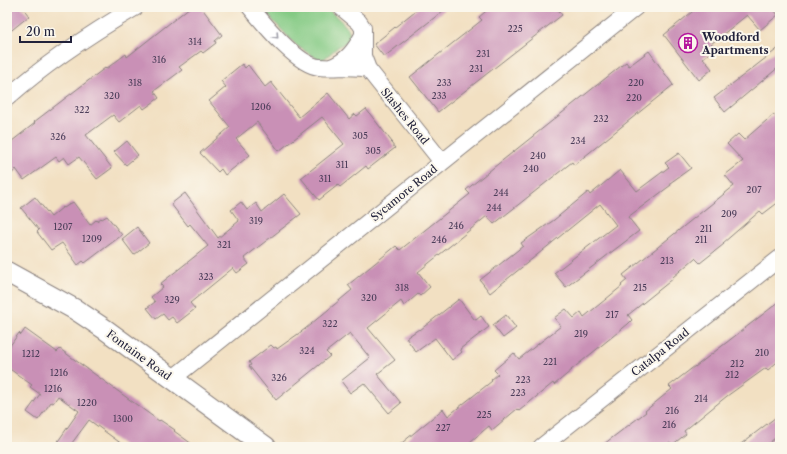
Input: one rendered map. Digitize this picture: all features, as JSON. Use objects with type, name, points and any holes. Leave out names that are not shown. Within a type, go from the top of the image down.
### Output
[{"type":"street","points":[[7,98],[29,78],[97,30],[136,7]]},
{"type":"street","points":[[250,7],[296,56],[305,62],[315,67],[361,67],[368,69]]},
{"type":"street","name":"Slashes Road","points":[[341,7],[359,22],[362,28],[363,56],[368,69],[442,162]]},
{"type":"street","name":"Sycamore Road","points":[[172,379],[636,7]]},
{"type":"street","points":[[329,67],[340,63],[355,49],[363,35]]},
{"type":"street","name":"Catalpa Road","points":[[540,447],[780,258]]},
{"type":"street","name":"Fontaine Road","points":[[7,272],[76,310],[106,330],[266,447]]},
{"type":"green space","points":[[260,7],[325,7],[345,25],[350,37],[347,42],[338,47],[321,61],[297,46]]},
{"type":"building","points":[[7,7],[22,7],[29,16],[7,34]]},
{"type":"building","points":[[190,7],[201,7],[222,35],[215,41],[216,43],[203,53],[201,51],[179,67],[182,70],[154,91],[159,98],[144,109],[141,105],[119,122],[113,115],[86,135],[112,168],[97,179],[79,157],[69,164],[64,157],[59,161],[56,157],[24,180],[16,169],[7,179],[7,145],[35,123],[34,122],[105,68],[106,69],[126,54],[127,57]]},
{"type":"building","points":[[420,7],[448,7],[384,57],[374,44]]},
{"type":"building","points":[[491,7],[556,7],[562,15],[438,112],[410,77],[482,20],[479,17]]},
{"type":"building","points":[[698,7],[772,7],[778,15],[760,30],[747,15],[711,44],[715,49],[703,58],[712,69],[699,80],[664,35]]},
{"type":"building","points":[[780,47],[780,66],[725,112],[714,98]]},
{"type":"building","points":[[649,51],[673,85],[574,165],[572,162],[494,224],[487,216],[418,272],[430,287],[420,296],[418,294],[404,306],[401,301],[368,328],[395,360],[377,374],[401,403],[389,413],[364,383],[350,393],[341,381],[370,358],[350,333],[326,352],[330,356],[276,400],[249,366],[251,365],[249,362],[271,345],[277,349],[305,329],[352,290],[348,285],[396,246],[400,250],[470,194],[466,190],[493,168],[626,62],[629,66]]},
{"type":"building","points":[[242,64],[245,68],[248,65],[265,87],[271,82],[299,117],[328,93],[349,119],[355,114],[357,116],[366,109],[395,148],[368,169],[366,166],[340,187],[338,185],[319,200],[301,178],[344,144],[322,117],[279,151],[257,122],[236,139],[250,155],[225,175],[221,169],[218,172],[200,153],[230,127],[209,101],[226,87],[221,81]]},
{"type":"building","points":[[774,114],[780,121],[780,201],[763,214],[760,211],[723,243],[724,244],[700,263],[695,258],[673,277],[674,278],[628,315],[632,320],[628,324],[554,385],[553,383],[519,411],[517,409],[492,430],[489,426],[464,447],[397,447],[443,409],[448,416],[492,381],[491,380],[498,374],[494,370],[514,353],[519,359],[561,326],[554,318],[566,309],[574,318],[581,312],[584,317],[622,286],[621,285],[627,280],[623,275],[734,186],[725,175],[743,161],[727,144],[738,134],[744,140]]},
{"type":"building","points":[[127,141],[138,155],[126,165],[114,152]]},
{"type":"building","points":[[679,153],[691,168],[628,217],[639,231],[566,287],[554,273],[616,225],[600,204],[490,293],[480,280],[523,246],[521,243],[554,220],[588,192],[590,195],[620,170],[637,191],[669,167],[665,163]]},
{"type":"building","points":[[185,193],[218,238],[239,221],[231,210],[241,202],[247,210],[256,203],[262,212],[284,194],[301,214],[244,258],[249,264],[237,273],[233,268],[190,303],[195,309],[177,323],[172,317],[168,320],[163,314],[156,319],[147,308],[155,302],[151,297],[163,287],[160,284],[208,246],[190,224],[188,226],[171,204]]},
{"type":"building","points":[[35,197],[51,217],[63,207],[64,208],[73,202],[90,225],[96,220],[97,221],[107,216],[122,235],[85,263],[83,261],[78,265],[62,243],[51,250],[37,232],[39,230],[21,208]]},
{"type":"building","points":[[137,227],[149,243],[134,255],[122,239]]},
{"type":"building","points":[[459,299],[474,319],[476,320],[481,316],[489,327],[460,349],[462,352],[452,360],[435,338],[416,352],[406,338],[419,329],[420,330]]},
{"type":"building","points":[[780,301],[780,360],[768,370],[766,368],[727,396],[684,431],[686,434],[672,445],[670,442],[664,447],[600,447],[646,412],[645,411],[672,389],[669,386]]},
{"type":"building","points":[[506,315],[516,328],[503,338],[493,325]]},
{"type":"building","points":[[25,329],[57,352],[60,349],[159,421],[160,420],[175,430],[174,431],[196,447],[126,447],[89,420],[69,447],[54,447],[79,411],[58,396],[53,403],[51,402],[38,420],[27,412],[40,394],[30,387],[32,385],[7,367],[7,350],[19,333],[21,335]]},
{"type":"building","points":[[780,414],[780,434],[764,447],[737,447]]},
{"type":"place","name":"Woodford Apartments","points":[[688,43]]}]
